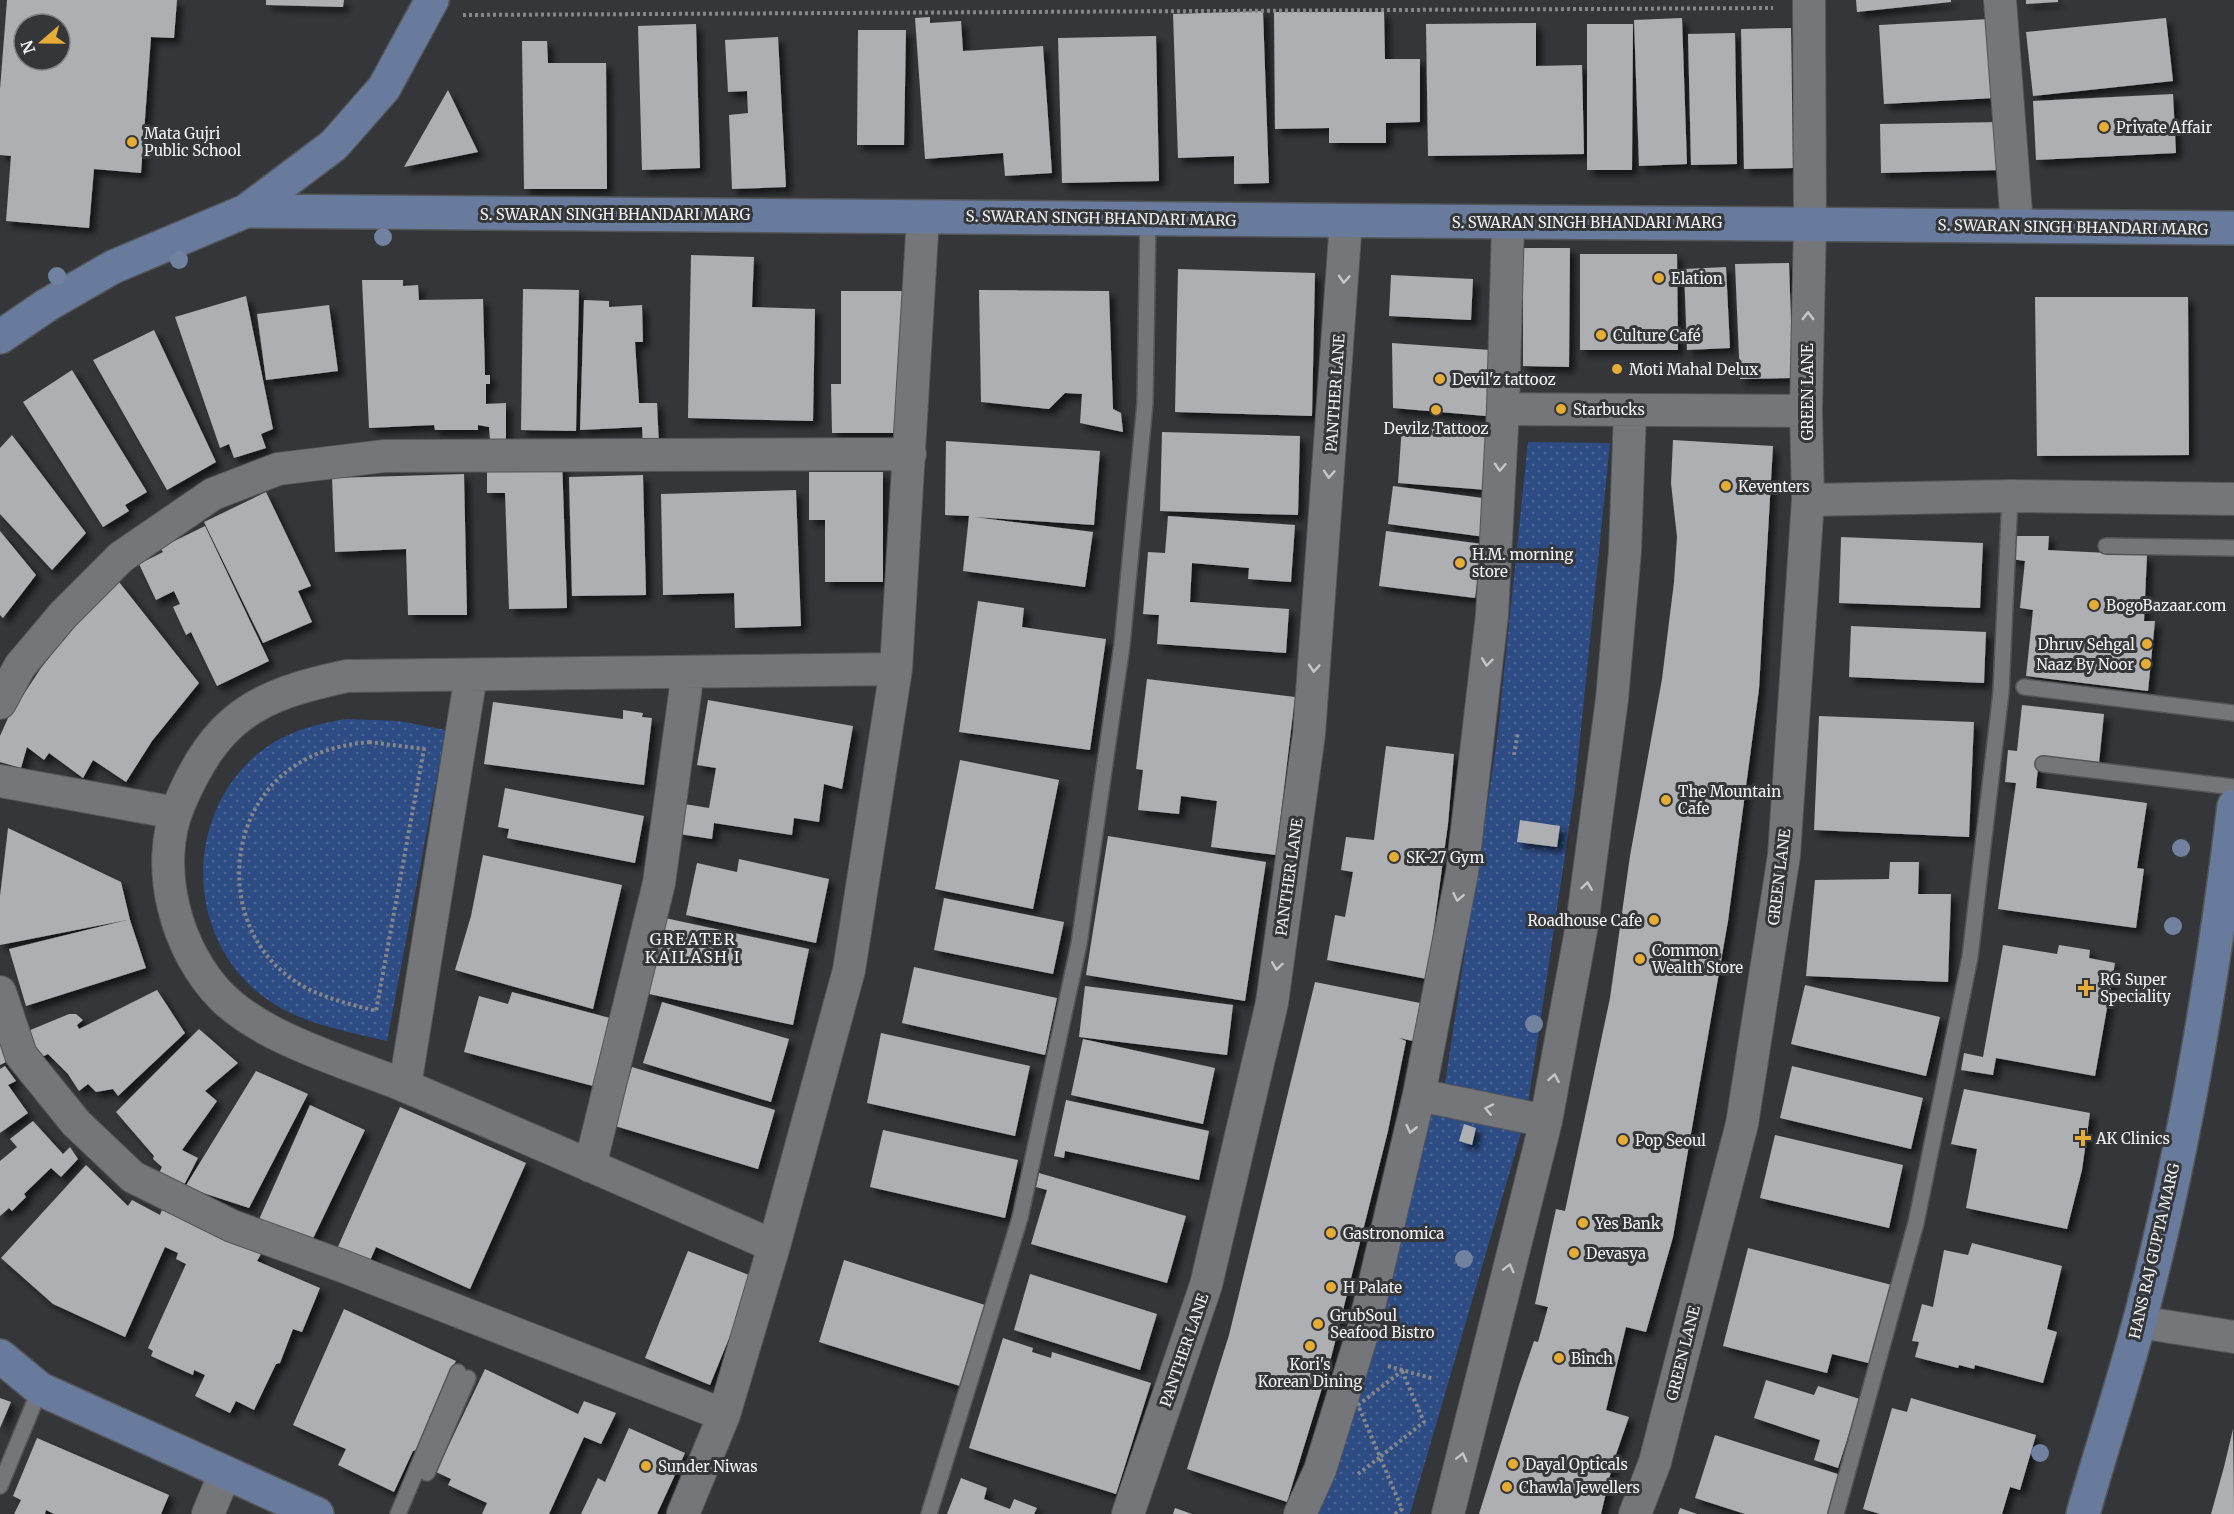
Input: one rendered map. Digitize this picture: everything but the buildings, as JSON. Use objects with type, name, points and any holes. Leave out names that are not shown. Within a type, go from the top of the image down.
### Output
[{"type":"street","points":[[2000,0],[2018,226]]},
{"type":"street","name":"GREEN LANE","points":[[1635,1514],[1655,1462],[1742,1124],[1784,855],[1808,500],[1806,411],[1810,224],[1809,4]]},
{"type":"street","points":[[246,211],[334,145],[384,88],[428,8]]},
{"type":"street","name":"S. SWARAN SINGH BHANDARI MARG","points":[[0,337],[47,305],[112,267],[246,211],[2234,228]]},
{"type":"street","points":[[683,1514],[724,1414],[774,1246],[849,970],[896,669],[923,217]]},
{"type":"street","name":"PANTHER LANE","points":[[1128,1514],[1206,1285],[1272,1003],[1310,734],[1346,221]]},
{"type":"street","points":[[1300,1514],[1320,1470],[1364,1328],[1419,1095],[1462,873],[1492,615],[1503,409],[1508,222]]},
{"type":"street","points":[[1503,409],[1630,412],[1806,411]]},
{"type":"street","points":[[1448,1514],[1546,1121],[1582,925],[1612,699],[1626,551],[1630,412]]},
{"type":"street","points":[[0,702],[20,666],[41,640],[121,557],[213,494],[278,469],[384,456],[910,454]]},
{"type":"street","points":[[1808,500],[2010,496],[2234,499]]},
{"type":"street","points":[[774,1246],[258,1024],[223,998],[208,981],[185,944],[174,912],[170,880],[176,813],[192,775],[217,736],[252,707],[297,687],[347,676],[896,669]]},
{"type":"street","points":[[590,1166],[659,883],[688,672]]},
{"type":"street","points":[[405,1086],[471,675]]},
{"type":"street","points":[[0,782],[176,813]]},
{"type":"street","name":"HANS RAJ GUPTA MARG","points":[[2083,1514],[2139,1322],[2184,1120],[2220,920],[2234,806]]},
{"type":"street","points":[[0,992],[21,1055],[76,1123],[133,1177],[232,1226],[345,1266],[724,1414]]},
{"type":"street","points":[[1419,1095],[1546,1121]]},
{"type":"street","points":[[2139,1322],[2234,1337]]},
{"type":"street","points":[[0,1356],[40,1389],[317,1514]]},
{"type":"street","points":[[208,1514],[225,1473]]},
{"type":"lane","points":[[929,1514],[1020,1218],[1079,944],[1122,645],[1142,437],[1145,403],[1148,219]]},
{"type":"lane","points":[[1836,1514],[1916,1223],[1970,957],[2001,692],[2010,496]]},
{"type":"lane","points":[[2106,546],[2234,548]]},
{"type":"lane","points":[[2024,687],[2234,713]]},
{"type":"lane","points":[[2043,764],[2234,787]]},
{"type":"lane","points":[[398,1514],[463,1375],[409,1514]]},
{"type":"lane","points":[[0,1486],[40,1389]]},
{"type":"path","points":[[428,8],[1809,4]]},
{"type":"path","points":[[369,742],[424,749],[376,1011],[328,998],[304,988],[282,972],[265,952],[251,930],[242,905],[238,879],[240,852],[247,827],[258,804],[275,783],[295,765],[318,753],[342,745],[369,742]]},
{"type":"path","points":[[1377,1363],[1434,1379]]},
{"type":"path","points":[[1353,1477],[1380,1457],[1424,1422],[1402,1371],[1358,1405],[1380,1457],[1401,1509],[1395,1514]]},
{"type":"shaded area","points":[[1528,442],[1610,443],[1575,788],[1528,1104],[1444,1090],[1497,740]]},
{"type":"shaded area","points":[[347,719],[399,721],[446,730],[387,1041],[300,1017],[284,1010],[254,989],[230,961],[213,930],[205,896],[204,861],[210,826],[224,794],[245,765],[274,742],[291,733]]},
{"type":"shaded area","points":[[1432,1110],[1521,1133],[1410,1514],[1316,1514],[1359,1376]]},
{"type":"place","name":"Private Affair","points":[[2104,127]]},
{"type":"place","name":"Mata Gujri Public School","points":[[132,142]]},
{"type":"place","name":"Elation","points":[[1659,278]]},
{"type":"place","name":"Culture Café","points":[[1601,335]]},
{"type":"place","name":"Moti Mahal Delux","points":[[1617,369]]},
{"type":"place","name":"Devil'z tattooz","points":[[1440,379]]},
{"type":"place","name":"Starbucks","points":[[1561,409]]},
{"type":"place","name":"Devilz Tattooz","points":[[1436,410]]},
{"type":"place","name":"Keventers","points":[[1726,486]]},
{"type":"place","name":"H.M. morning store","points":[[1460,563]]},
{"type":"place","name":"BogoBazaar.com","points":[[2094,605]]},
{"type":"place","name":"Dhruv Sehgal","points":[[2147,644]]},
{"type":"place","name":"Naaz By Noor","points":[[2146,664]]},
{"type":"place","name":"The Mountain Cafe","points":[[1666,800]]},
{"type":"place","name":"SK-27 Gym","points":[[1394,857]]},
{"type":"place","name":"Roadhouse Cafe","points":[[1654,920]]},
{"type":"place","name":"Common Wealth Store","points":[[1640,959]]},
{"type":"place","name":"RG Super Speciality","points":[[2086,988]]},
{"type":"place","name":"AK Clinics","points":[[2083,1138]]},
{"type":"place","name":"Pop Seoul","points":[[1623,1140]]},
{"type":"place","name":"Yes Bank","points":[[1583,1223]]},
{"type":"place","name":"Gastronomica","points":[[1331,1233]]},
{"type":"place","name":"Devasya","points":[[1574,1253]]},
{"type":"place","name":"H Palate","points":[[1331,1287]]},
{"type":"place","name":"GrubSoul Seafood Bistro","points":[[1318,1324]]},
{"type":"place","name":"Kori's Korean Dining","points":[[1310,1346]]},
{"type":"place","name":"Binch","points":[[1559,1358]]},
{"type":"place","name":"Dayal Opticals","points":[[1513,1464]]},
{"type":"place","name":"Sunder Niwas","points":[[646,1466]]},
{"type":"place","name":"Chawla Jewellers","points":[[1507,1487]]},
{"type":"district","name":"GREATER KAILASH I","points":[[693,948]]}]
